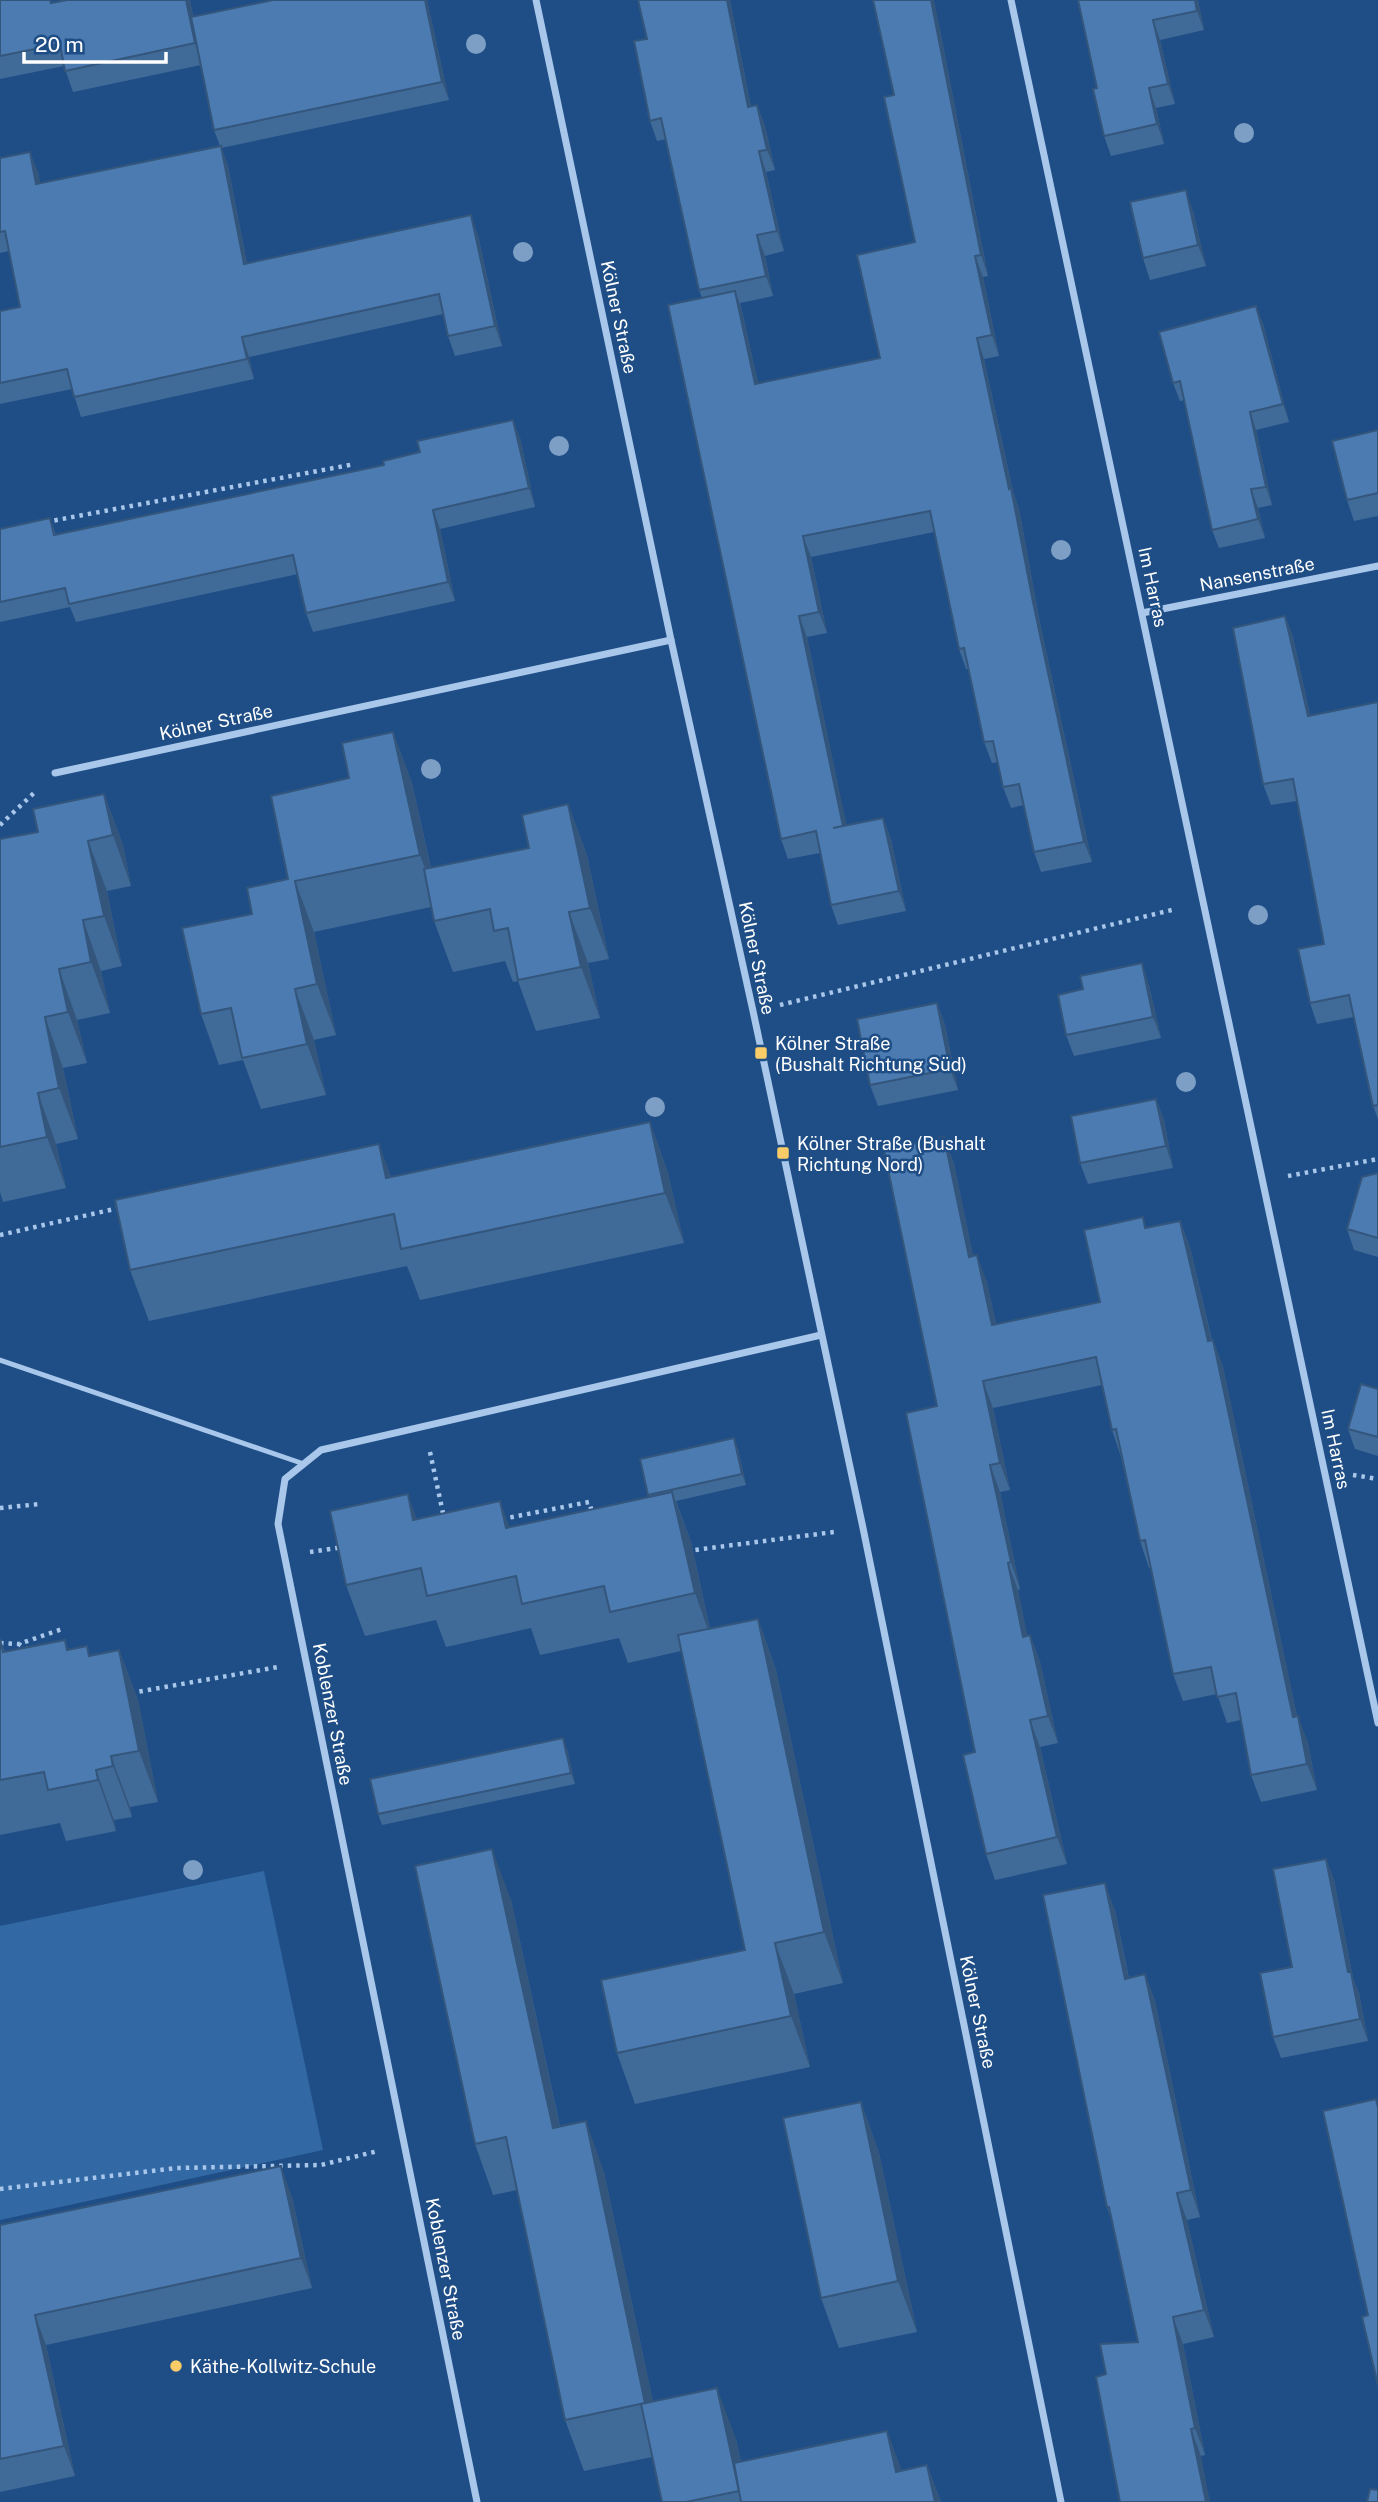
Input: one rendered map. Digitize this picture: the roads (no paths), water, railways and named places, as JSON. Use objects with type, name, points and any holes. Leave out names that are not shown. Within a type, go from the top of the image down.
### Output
[{"type":"street","name":"Kölner Straße","points":[[536,0],[863,1528],[1061,2502]]},
{"type":"street","name":"Im Harras","points":[[1011,0],[1378,1723]]},
{"type":"street","name":"Nansenstraße","points":[[1142,613],[1378,566]]},
{"type":"street","name":"Kölner Straße","points":[[55,773],[671,640]]},
{"type":"street","name":"Koblenzer Straße","points":[[477,2502],[278,1524],[285,1479],[321,1450],[821,1335]]},
{"type":"lane","points":[[0,1360],[304,1464]]},
{"type":"place","name":"Kölner Straße (Bushalt Richtung Süd)","points":[[761,1053]]},
{"type":"place","name":"Kölner Straße (Bushalt Richtung Nord)","points":[[783,1153]]},
{"type":"place","name":"Käthe-Kollwitz-Schule","points":[[176,2366]]}]
